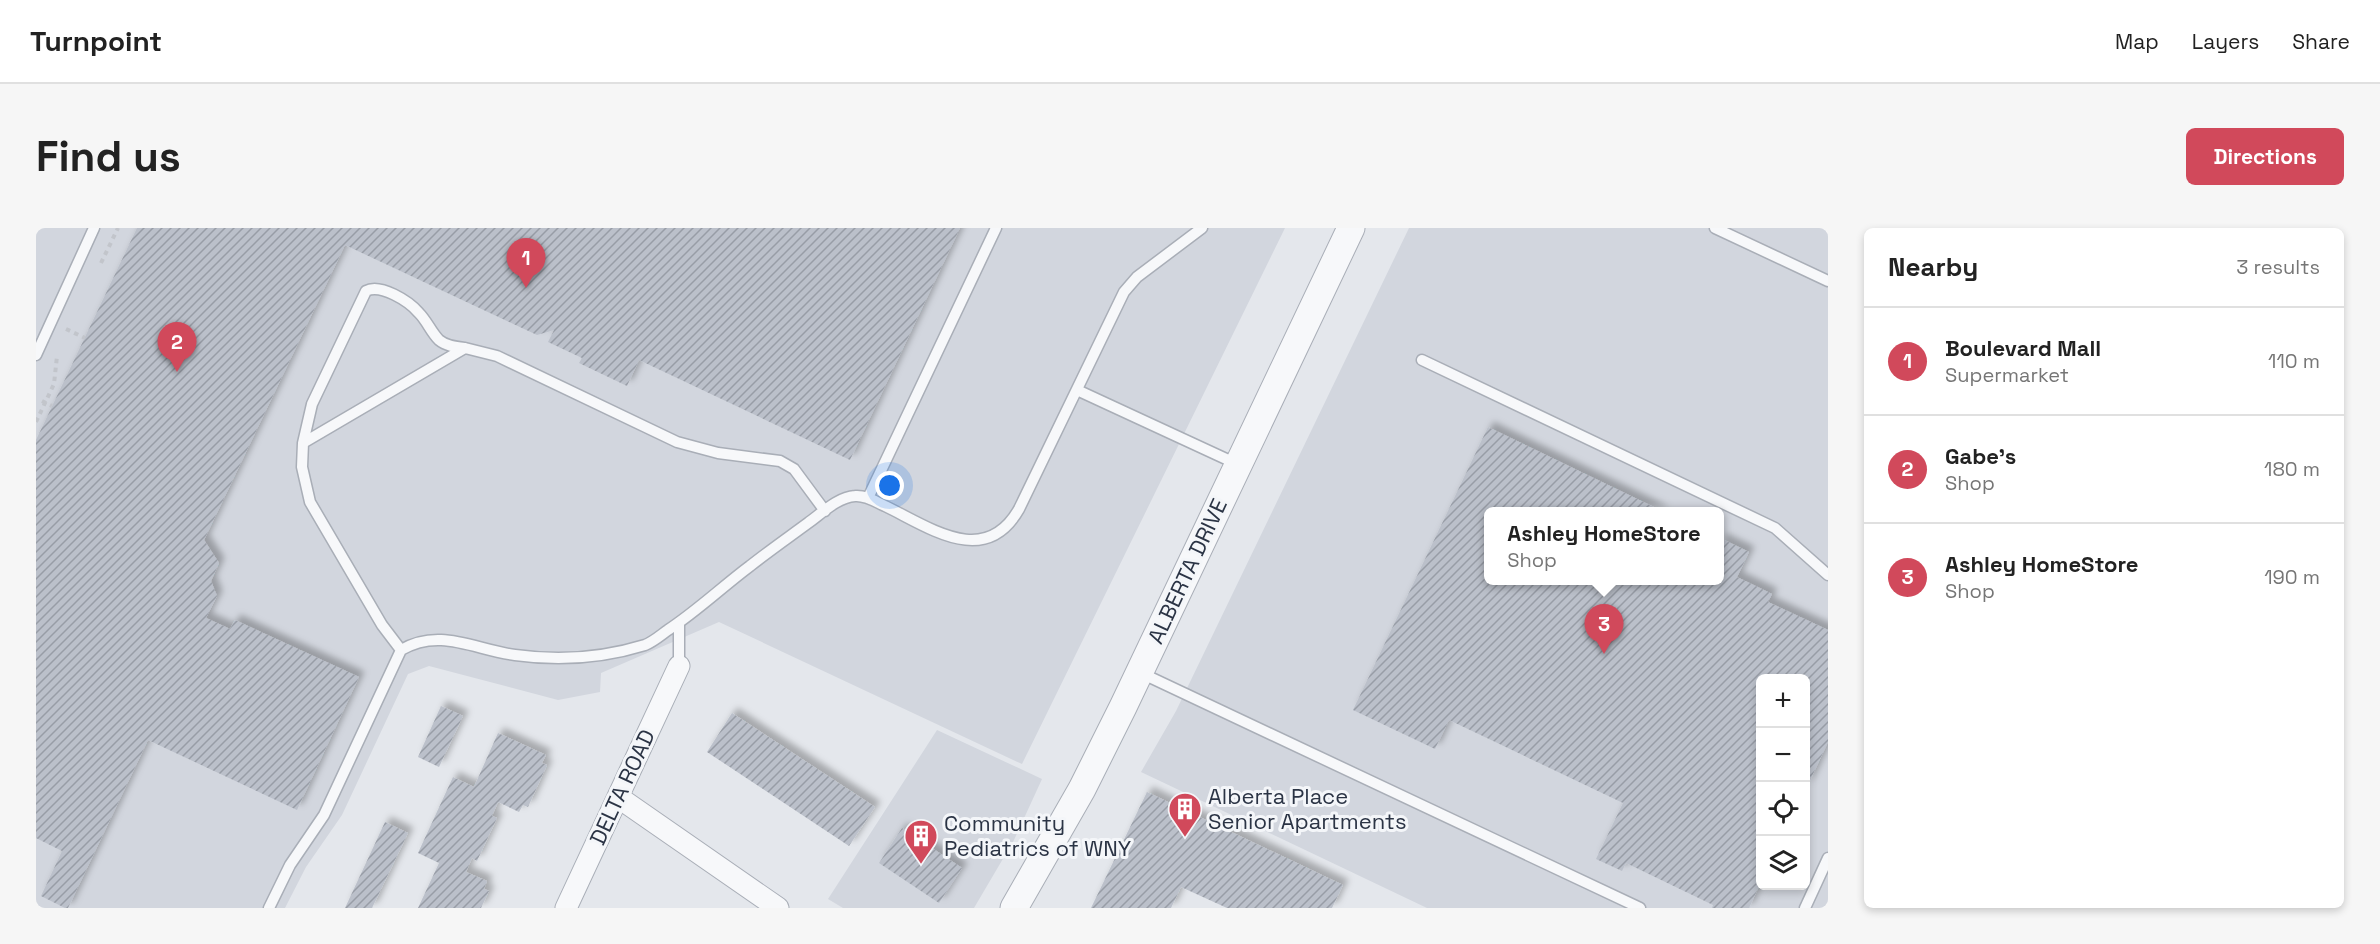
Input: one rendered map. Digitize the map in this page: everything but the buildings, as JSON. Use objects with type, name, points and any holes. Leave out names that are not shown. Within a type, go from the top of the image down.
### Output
[{"type":"street","name":"ALBERTA DRIVE","points":[[1014,908],[1082,789],[1140,672],[1351,228]]},
{"type":"street","name":"DELTA ROAD","points":[[566,908],[679,666]]},
{"type":"street","points":[[618,797],[778,908]]},
{"type":"lane","points":[[36,355],[94,228]]},
{"type":"lane","points":[[868,498],[996,228]]},
{"type":"lane","points":[[269,908],[290,866],[324,815],[401,650],[415,642],[430,639],[513,655],[588,657],[647,644],[707,603],[750,566],[825,511],[850,497],[868,498],[952,539],[981,540],[997,534],[1010,524],[1019,509],[1124,292],[1137,277],[1202,228]]},
{"type":"lane","points":[[1715,228],[1828,281]]},
{"type":"lane","points":[[401,650],[382,625],[310,502],[302,467],[303,443],[312,404],[366,291],[378,288],[399,298],[418,312],[439,340],[448,345],[497,356],[677,442],[718,453],[780,461],[794,469],[825,511]]},
{"type":"lane","points":[[303,443],[465,348]]},
{"type":"lane","points":[[1422,360],[1775,528],[1828,575]]},
{"type":"lane","points":[[1077,390],[1238,464]]},
{"type":"lane","points":[[679,623],[679,666]]},
{"type":"lane","points":[[1140,672],[1640,908]]},
{"type":"lane","points":[[1805,908],[1828,858]]},
{"type":"path","points":[[98,269],[118,228]]},
{"type":"path","points":[[65,338],[67,329],[74,320]]},
{"type":"path","points":[[67,329],[85,338]]},
{"type":"path","points":[[36,422],[56,377],[58,353]]},
{"type":"path","points":[[44,402],[52,406]]},
{"type":"shaded area","points":[[36,228],[1285,228],[1022,764],[719,622],[601,673],[600,692],[558,700],[429,666],[408,674],[342,815],[306,867],[285,908],[36,908]]},
{"type":"shaded area","points":[[1409,228],[1828,228],[1828,908],[1427,908],[1141,772],[1176,711]]},
{"type":"shaded area","points":[[937,730],[1042,779],[1014,840],[974,908],[843,908],[828,899]]},
{"type":"place","name":"Boulevard Mall","points":[[526,288]]},
{"type":"place","name":"Gabe's","points":[[177,372]]},
{"type":"place","name":"Ashley HomeStore","points":[[1604,654]]},
{"type":"place","name":"Alberta Place Senior Apartments","points":[[1185,838]]},
{"type":"place","name":"Community Pediatrics of WNY","points":[[921,865]]}]
